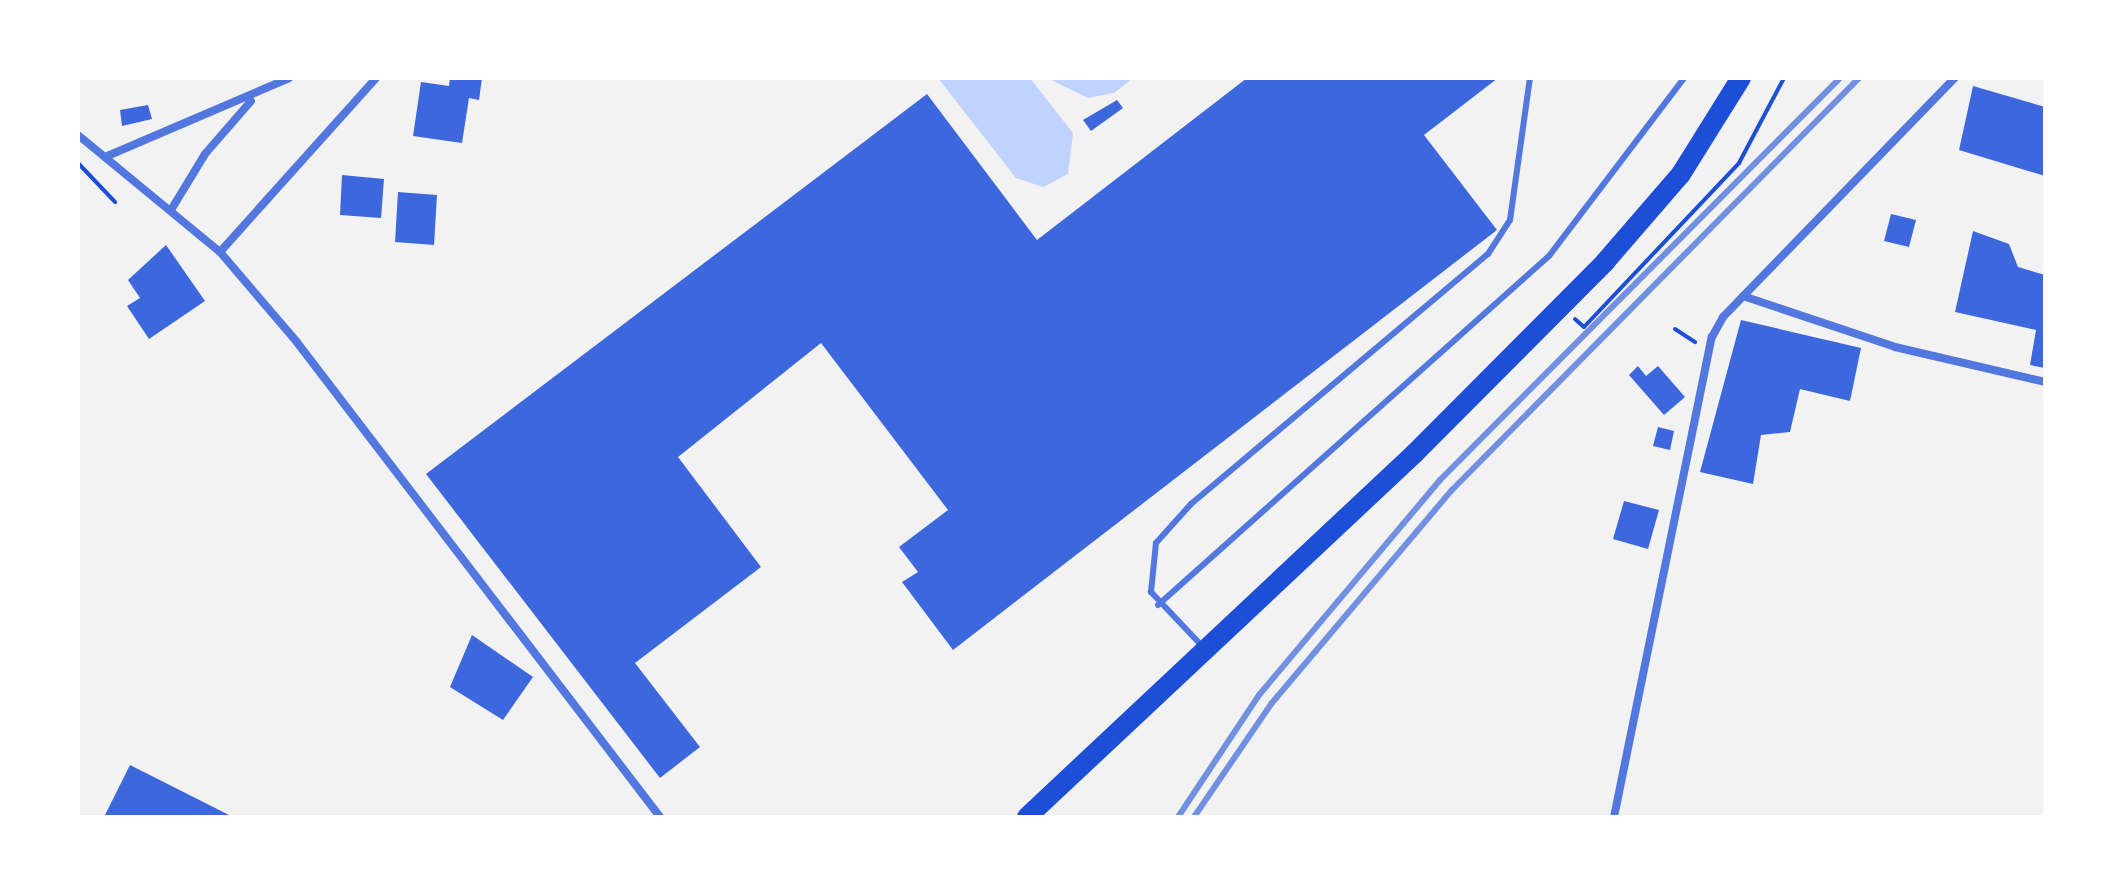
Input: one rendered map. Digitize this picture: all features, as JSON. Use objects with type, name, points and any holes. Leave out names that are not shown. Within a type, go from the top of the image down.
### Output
[{"type":"main road","points":[[1027,817],[1206,650],[1561,306],[1662,198],[1741,78]]},
{"type":"street","points":[[105,157],[254,97],[289,78]]},
{"type":"street","points":[[220,252],[376,78]]},
{"type":"street","points":[[1614,817],[1707,350],[1743,296],[1955,78]]},
{"type":"street","points":[[171,210],[205,154],[254,97]]},
{"type":"street","points":[[78,135],[220,252],[296,341],[660,817]]},
{"type":"street","points":[[1743,296],[1895,347],[2045,382]]},
{"type":"lane","points":[[1206,650],[1158,605],[1148,571],[1169,525],[1488,254],[1510,220],[1530,78]]},
{"type":"lane","points":[[1158,605],[1549,256],[1684,78]]},
{"type":"path","points":[[1561,306],[1584,327],[1612,300],[1739,163],[1784,78]]},
{"type":"path","points":[[78,163],[115,202]]},
{"type":"path","points":[[1675,329],[1707,350]]},
{"type":"water","points":[[938,78],[1030,78],[1073,133],[1068,174],[1043,187],[1016,178]]},
{"type":"water","points":[[1047,78],[1133,78],[1114,93],[1088,98]]},
{"type":"building","points":[[450,78],[482,78],[479,100],[469,98],[462,143],[413,136],[421,82],[449,86]]},
{"type":"building","points":[[1247,78],[1498,78],[1424,135],[1497,230],[953,650],[902,582],[918,572],[899,547],[948,510],[821,343],[678,457],[761,567],[635,663],[700,747],[660,778],[426,474],[927,94],[1037,240]]},
{"type":"building","points":[[1973,86],[2045,107],[2045,176],[1959,150]]},
{"type":"building","points":[[1117,100],[1123,108],[1091,131],[1083,120]]},
{"type":"building","points":[[148,105],[152,119],[122,126],[120,110]]},
{"type":"building","points":[[342,175],[384,179],[381,218],[340,215]]},
{"type":"building","points":[[398,192],[437,195],[434,245],[395,242]]},
{"type":"building","points":[[1891,214],[1916,220],[1909,247],[1884,241]]},
{"type":"building","points":[[1973,231],[2009,244],[2018,267],[2045,275],[2045,368],[2030,365],[2036,330],[1955,312]]},
{"type":"building","points":[[166,245],[205,301],[149,339],[127,306],[140,298],[128,280]]},
{"type":"building","points":[[1741,320],[1861,348],[1850,401],[1800,389],[1790,432],[1761,435],[1753,484],[1700,472]]},
{"type":"building","points":[[1638,366],[1646,376],[1658,366],[1685,397],[1664,415],[1629,375]]},
{"type":"building","points":[[1658,427],[1674,431],[1670,450],[1653,446]]},
{"type":"building","points":[[1624,501],[1659,510],[1648,549],[1613,539]]},
{"type":"building","points":[[472,635],[533,677],[503,720],[450,687]]},
{"type":"building","points":[[130,765],[233,817],[104,817]]},
{"type":"railway","points":[[1178,817],[1259,695],[1440,480],[1840,78]]},
{"type":"railway","points":[[1194,817],[1271,704],[1452,490],[1859,78]]}]
